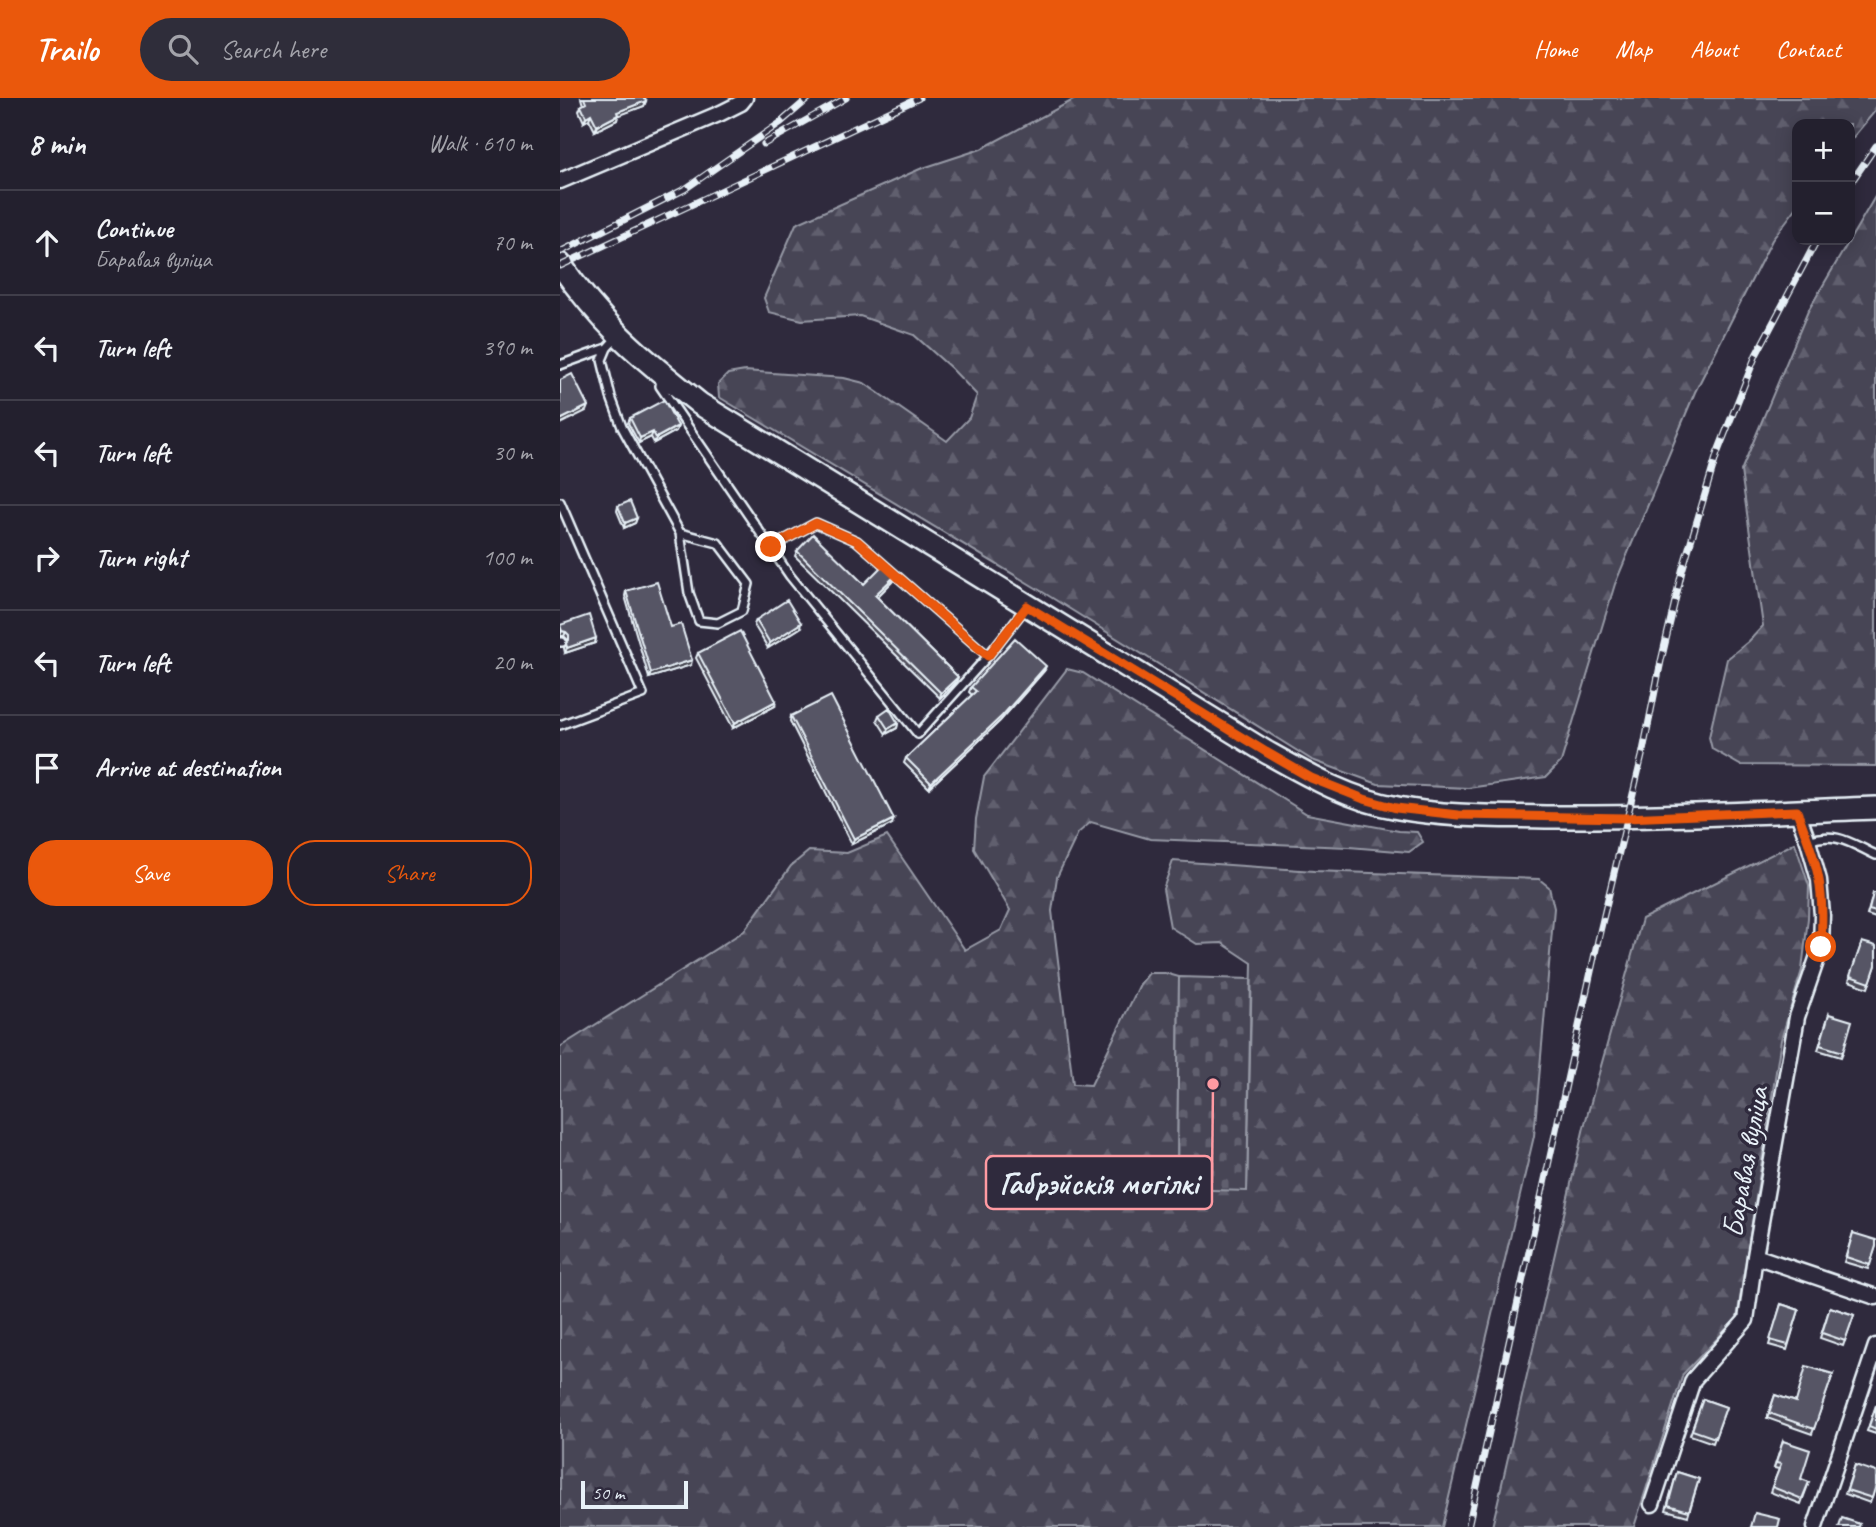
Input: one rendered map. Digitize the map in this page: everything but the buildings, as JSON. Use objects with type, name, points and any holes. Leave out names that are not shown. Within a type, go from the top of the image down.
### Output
[{"type":"main road","points":[[560,264],[613,341],[700,404],[1266,752],[1311,778],[1352,795],[1386,805],[1458,815],[1536,817],[1626,818],[1876,808]]},
{"type":"street","points":[[560,181],[721,113],[741,103],[745,98]]},
{"type":"street","name":"Баравая вуліца","points":[[1652,1504],[1693,1380],[1746,1320],[1797,1017],[1821,947],[1819,880],[1797,811]]},
{"type":"street","points":[[1755,1256],[1876,1297]]},
{"type":"street","points":[[1815,1527],[1876,1346]]},
{"type":"lane","points":[[560,365],[613,341]]},
{"type":"lane","points":[[613,341],[602,360],[611,397],[622,427],[680,533],[689,593],[699,621],[718,623],[742,611],[749,584],[718,543],[680,533]]},
{"type":"lane","points":[[662,374],[660,386],[790,576],[918,734],[988,656],[1027,606]]},
{"type":"lane","points":[[560,502],[643,694],[560,725]]},
{"type":"lane","points":[[771,547],[816,523],[857,541],[988,656]]},
{"type":"lane","points":[[1808,841],[1823,836],[1837,837],[1876,855]]},
{"type":"green space","points":[[1077,98],[1876,98],[1876,110],[1855,135],[1855,119],[1792,119],[1792,214],[1772,240],[1695,392],[1615,584],[1561,762],[1546,777],[1468,788],[1378,784],[1312,760],[1041,591],[719,397],[718,384],[728,374],[745,371],[844,378],[864,383],[947,441],[969,418],[977,395],[914,335],[860,316],[802,320],[769,312],[764,298],[796,224],[920,169],[981,149]]},
{"type":"green space","points":[[1876,195],[1876,766],[1740,765],[1712,749],[1709,737],[1727,659],[1763,626],[1741,471],[1808,311],[1847,245],[1855,245],[1855,231]]},
{"type":"green space","points":[[1067,669],[1083,673],[1307,814],[1417,832],[1423,842],[1409,852],[1150,839],[1091,822],[1078,833],[1057,877],[1052,911],[1073,1084],[1091,1085],[1140,984],[1149,973],[1165,973],[1179,977],[1177,1189],[1247,1190],[1252,963],[1222,943],[1197,944],[1170,927],[1163,889],[1173,861],[1314,871],[1539,879],[1549,887],[1554,908],[1534,1136],[1442,1527],[560,1527],[560,1047],[744,931],[791,866],[809,851],[847,853],[887,836],[965,950],[1001,930],[1010,910],[974,849],[976,819],[984,777]]},
{"type":"green space","points":[[1795,843],[1809,886],[1802,970],[1781,1040],[1737,1318],[1683,1374],[1634,1527],[1492,1527],[1584,1127],[1642,919]]},
{"type":"green space","points":[[1179,977],[1251,979],[1247,1191],[1177,1189]]},
{"type":"railway","points":[[560,252],[685,189],[780,123],[809,98]]},
{"type":"railway","points":[[764,144],[846,98]]},
{"type":"railway","points":[[560,266],[919,98]]},
{"type":"railway","points":[[1851,182],[1876,146]]},
{"type":"railway","points":[[1468,1527],[1682,571],[1717,454],[1756,355],[1814,245]]},
{"type":"place","name":"Габрэйскія могілкі","points":[[1213,1084]]},
{"type":"route","points":[[771,547],[816,523],[857,541],[988,656],[1027,606],[1311,778],[1364,799],[1396,808],[1458,815],[1626,818],[1797,811],[1819,880],[1821,947]]}]
